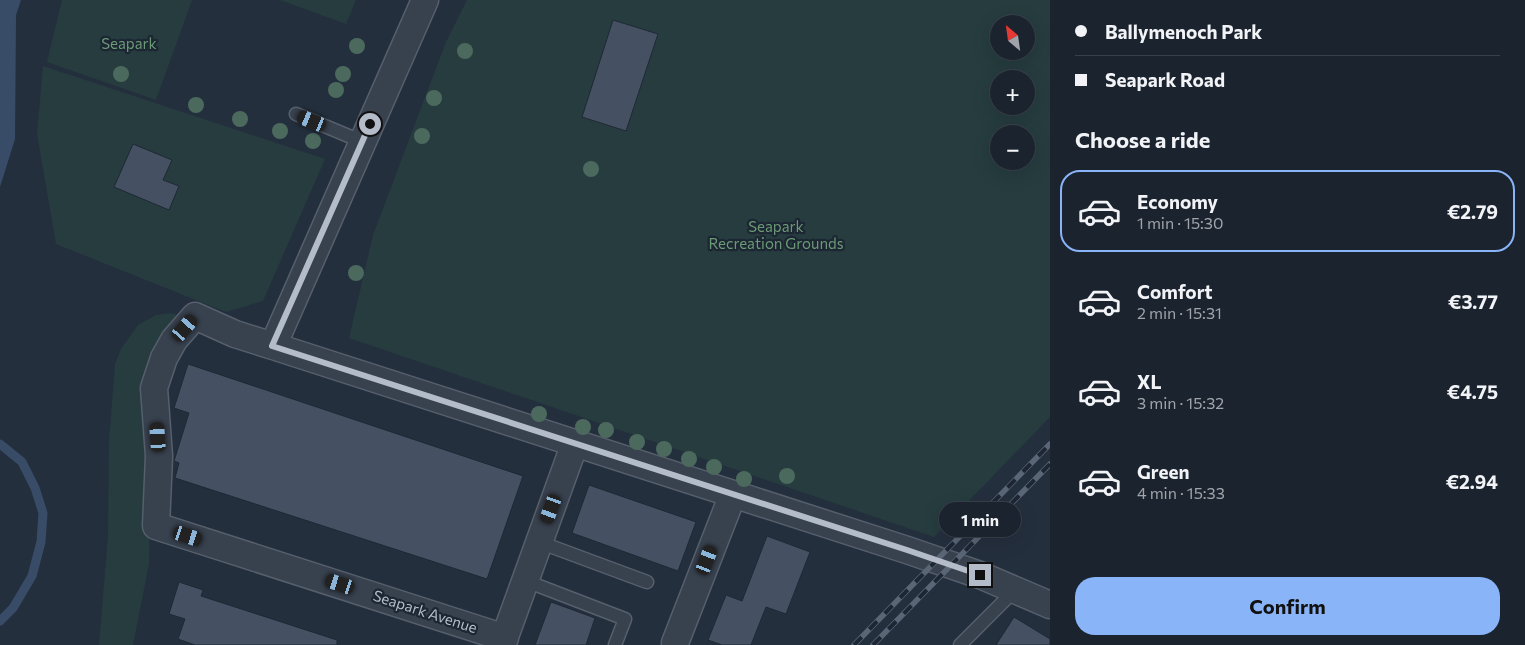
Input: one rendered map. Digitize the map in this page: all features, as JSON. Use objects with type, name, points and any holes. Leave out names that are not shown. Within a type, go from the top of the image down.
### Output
[{"type":"street","points":[[425,0],[272,346],[907,550],[1050,605]]},
{"type":"street","name":"Seapark Avenue","points":[[272,346],[235,334],[195,316],[171,346],[154,388],[159,456],[156,526],[504,641]]},
{"type":"street","points":[[504,641],[575,443]]},
{"type":"street","points":[[675,643],[733,494]]},
{"type":"lane","points":[[296,114],[363,142]]},
{"type":"lane","points":[[540,542],[647,582]]},
{"type":"lane","points":[[526,581],[625,619],[615,645]]},
{"type":"lane","points":[[960,645],[1015,590]]},
{"type":"green space","name":"Seapark","points":[[62,0],[192,0],[156,100],[47,62]]},
{"type":"green space","points":[[280,0],[356,0],[346,24]]},
{"type":"green space","name":"Seapark Recreation Grounds","points":[[467,0],[1050,0],[1050,417],[934,537],[349,338],[373,235],[446,42]]},
{"type":"green space","points":[[43,66],[325,159],[263,301],[226,312],[56,244],[37,134]]},
{"type":"green space","points":[[170,313],[189,318],[163,336],[150,499],[149,564],[133,645],[99,645],[108,536],[109,442],[115,364],[121,349],[138,325],[156,315]]},
{"type":"water","points":[[0,0],[21,0],[16,15],[15,139],[0,187]]},
{"type":"building","points":[[613,20],[658,34],[626,131],[582,117]]},
{"type":"building","points":[[133,144],[172,160],[163,180],[179,186],[169,210],[114,187]]},
{"type":"building","points":[[188,364],[523,476],[487,579],[175,478],[179,463],[174,461],[189,413],[174,408]]},
{"type":"building","points":[[589,485],[696,522],[678,571],[572,533]]},
{"type":"building","points":[[767,536],[810,552],[786,614],[766,607],[751,645],[722,645],[708,640],[726,595],[742,601]]},
{"type":"building","points":[[179,582],[203,590],[201,596],[337,640],[337,645],[195,645],[178,639],[185,619],[169,614]]},
{"type":"building","points":[[551,602],[595,618],[586,645],[535,645]]},
{"type":"building","points":[[1014,617],[1050,639],[1050,645],[996,645]]},
{"type":"waterway","points":[[0,444],[22,462],[35,488],[43,513],[41,542],[32,576],[13,608],[0,621]]},
{"type":"railway","points":[[854,645],[1050,444]]},
{"type":"railway","points":[[873,645],[1050,464]]},
{"type":"route","points":[[370,124],[272,346],[980,575]]}]
